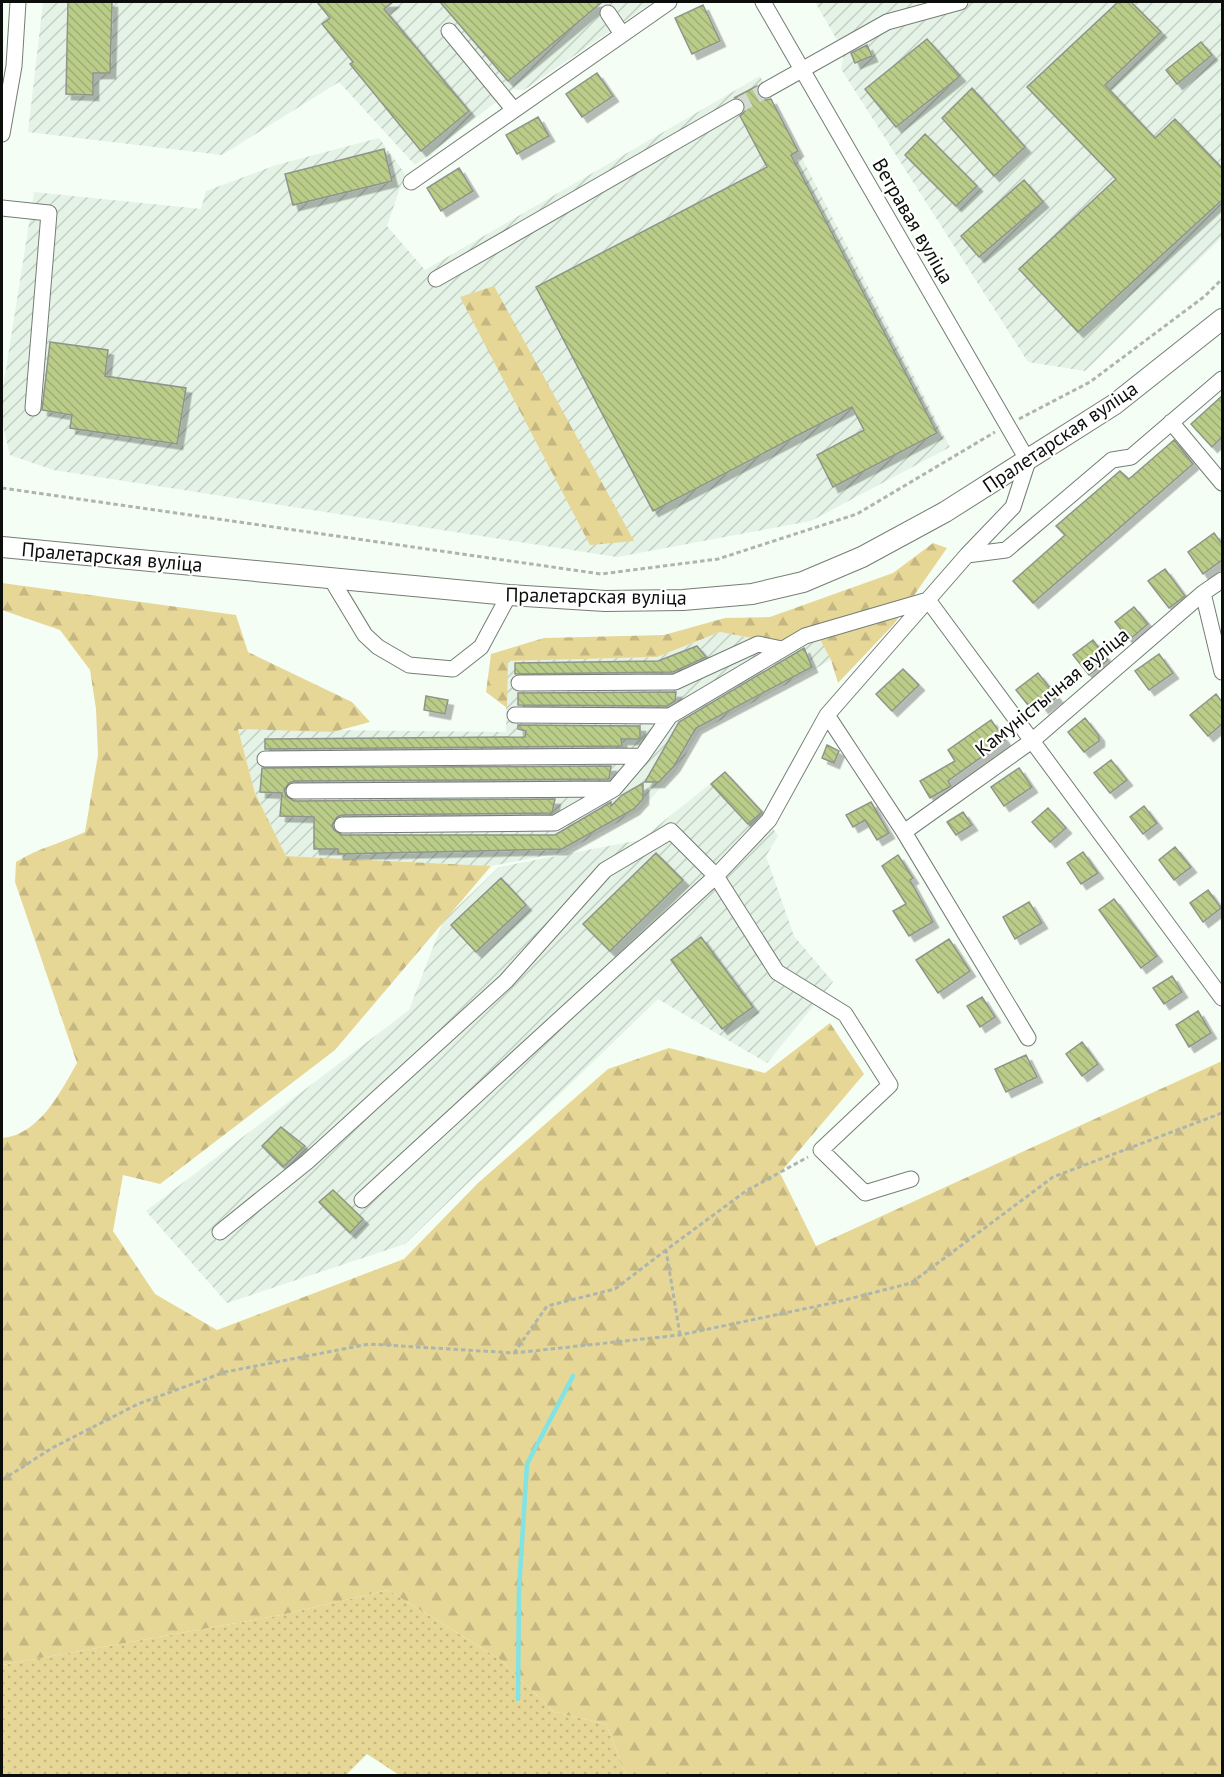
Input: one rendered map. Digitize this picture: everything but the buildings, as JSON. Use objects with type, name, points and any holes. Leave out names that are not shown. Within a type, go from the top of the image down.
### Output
[{"type":"main road","name":"Пралетарская вуліца","points":[[2,547],[509,595],[605,601],[683,600],[752,594],[803,582],[862,557],[945,512],[1115,404],[1222,319]]},
{"type":"street","points":[[2,134],[14,66],[18,2]]},
{"type":"street","points":[[411,182],[669,2]]},
{"type":"street","name":"Ветравая вуліца","points":[[763,2],[1028,460]]},
{"type":"street","points":[[766,90],[887,22],[960,2]]},
{"type":"street","points":[[608,13],[622,34]]},
{"type":"street","points":[[449,31],[514,110]]},
{"type":"street","points":[[436,279],[736,107]]},
{"type":"street","points":[[2,207],[49,213],[33,408]]},
{"type":"street","points":[[967,555],[1006,550],[1112,459],[1131,457],[1222,379]]},
{"type":"street","points":[[1171,422],[1222,483]]},
{"type":"street","points":[[362,1200],[716,876],[769,820],[827,715],[967,555],[1013,507],[1028,460]]},
{"type":"street","points":[[330,577],[365,635],[378,647],[409,665],[453,669],[481,647],[509,595]]},
{"type":"street","name":"Камуністычная вуліца","points":[[904,832],[1033,740],[1203,593],[1222,580]]},
{"type":"street","points":[[1203,593],[1222,672]]},
{"type":"street","points":[[342,825],[555,823],[614,789],[642,756],[670,716],[782,649],[805,636],[928,600]]},
{"type":"street","points":[[928,600],[1222,998]]},
{"type":"street","points":[[519,683],[675,682],[758,644],[782,649]]},
{"type":"street","points":[[516,715],[670,716]]},
{"type":"street","points":[[827,715],[904,832],[1028,1038]]},
{"type":"street","points":[[265,759],[642,756]]},
{"type":"street","points":[[294,791],[614,789]]},
{"type":"street","points":[[220,1232],[307,1162],[506,981],[605,870],[671,831],[716,876],[777,972],[845,1014],[890,1085],[821,1150],[865,1193],[911,1179]]},
{"type":"path","points":[[2,489],[601,574],[718,559],[857,514],[1007,425],[1090,382],[1205,296],[1222,279]]},
{"type":"path","points":[[2,1479],[52,1448],[138,1404],[225,1372],[369,1344],[514,1353],[680,1335],[837,1302],[911,1283],[1053,1177],[1222,1113]]},
{"type":"path","points":[[514,1353],[547,1306],[615,1289],[747,1191],[821,1150]]},
{"type":"path","points":[[666,1250],[680,1335]]},
{"type":"shaded area","points":[[43,2],[653,2],[524,90],[513,89],[415,165],[339,82],[222,155],[28,132]]},
{"type":"shaded area","points":[[815,2],[1222,2],[1222,237],[1085,371],[1028,362],[841,69],[844,52]]},
{"type":"shaded area","points":[[760,76],[950,447],[811,521],[617,557],[53,470],[10,455],[2,421],[2,394],[34,192],[201,209],[206,191],[276,165],[379,138],[405,174],[387,226],[425,270]]},
{"type":"shaded area","points":[[814,626],[831,660],[699,732],[675,773],[639,811],[565,852],[491,866],[286,856],[255,793],[238,729],[506,732],[507,661],[657,657],[720,632],[783,644]]},
{"type":"shaded area","points":[[725,772],[762,812],[778,836],[766,856],[794,936],[833,982],[767,1063],[658,999],[405,1244],[227,1303],[146,1211],[409,1010],[443,921],[499,867],[640,840]]},
{"type":"green space","points":[[494,286],[634,541],[590,545],[460,297]]},
{"type":"green space","points":[[933,543],[947,548],[894,624],[838,683],[831,660],[813,626],[783,644],[720,632],[657,657],[508,661],[507,708],[486,692],[491,654],[544,638],[664,635],[725,618],[770,617],[893,573]]},
{"type":"green space","points":[[2,583],[236,615],[248,652],[352,702],[370,722],[333,732],[238,729],[255,793],[286,856],[491,866],[335,1050],[160,1184],[123,1175],[113,1231],[155,1294],[217,1330],[404,1259],[478,1183],[608,1069],[669,1048],[765,1073],[830,1023],[864,1074],[780,1173],[816,1246],[1222,1061],[1222,1775],[626,1775],[606,1724],[554,1712],[501,1660],[388,1590],[281,1615],[2,1665],[2,1138],[15,1135],[38,1121],[56,1099],[77,1063],[15,882],[16,862],[85,832],[98,755],[96,709],[90,670],[60,630],[2,610]]},
{"type":"green space","points":[[388,1590],[501,1660],[554,1712],[606,1724],[626,1775],[399,1775],[367,1754],[346,1775],[2,1776],[2,1665],[281,1615]]},
{"type":"waterway","points":[[518,1699],[519,1589],[527,1464],[573,1376]]},
{"type":"tunnel","points":[[736,107],[766,90]]}]
